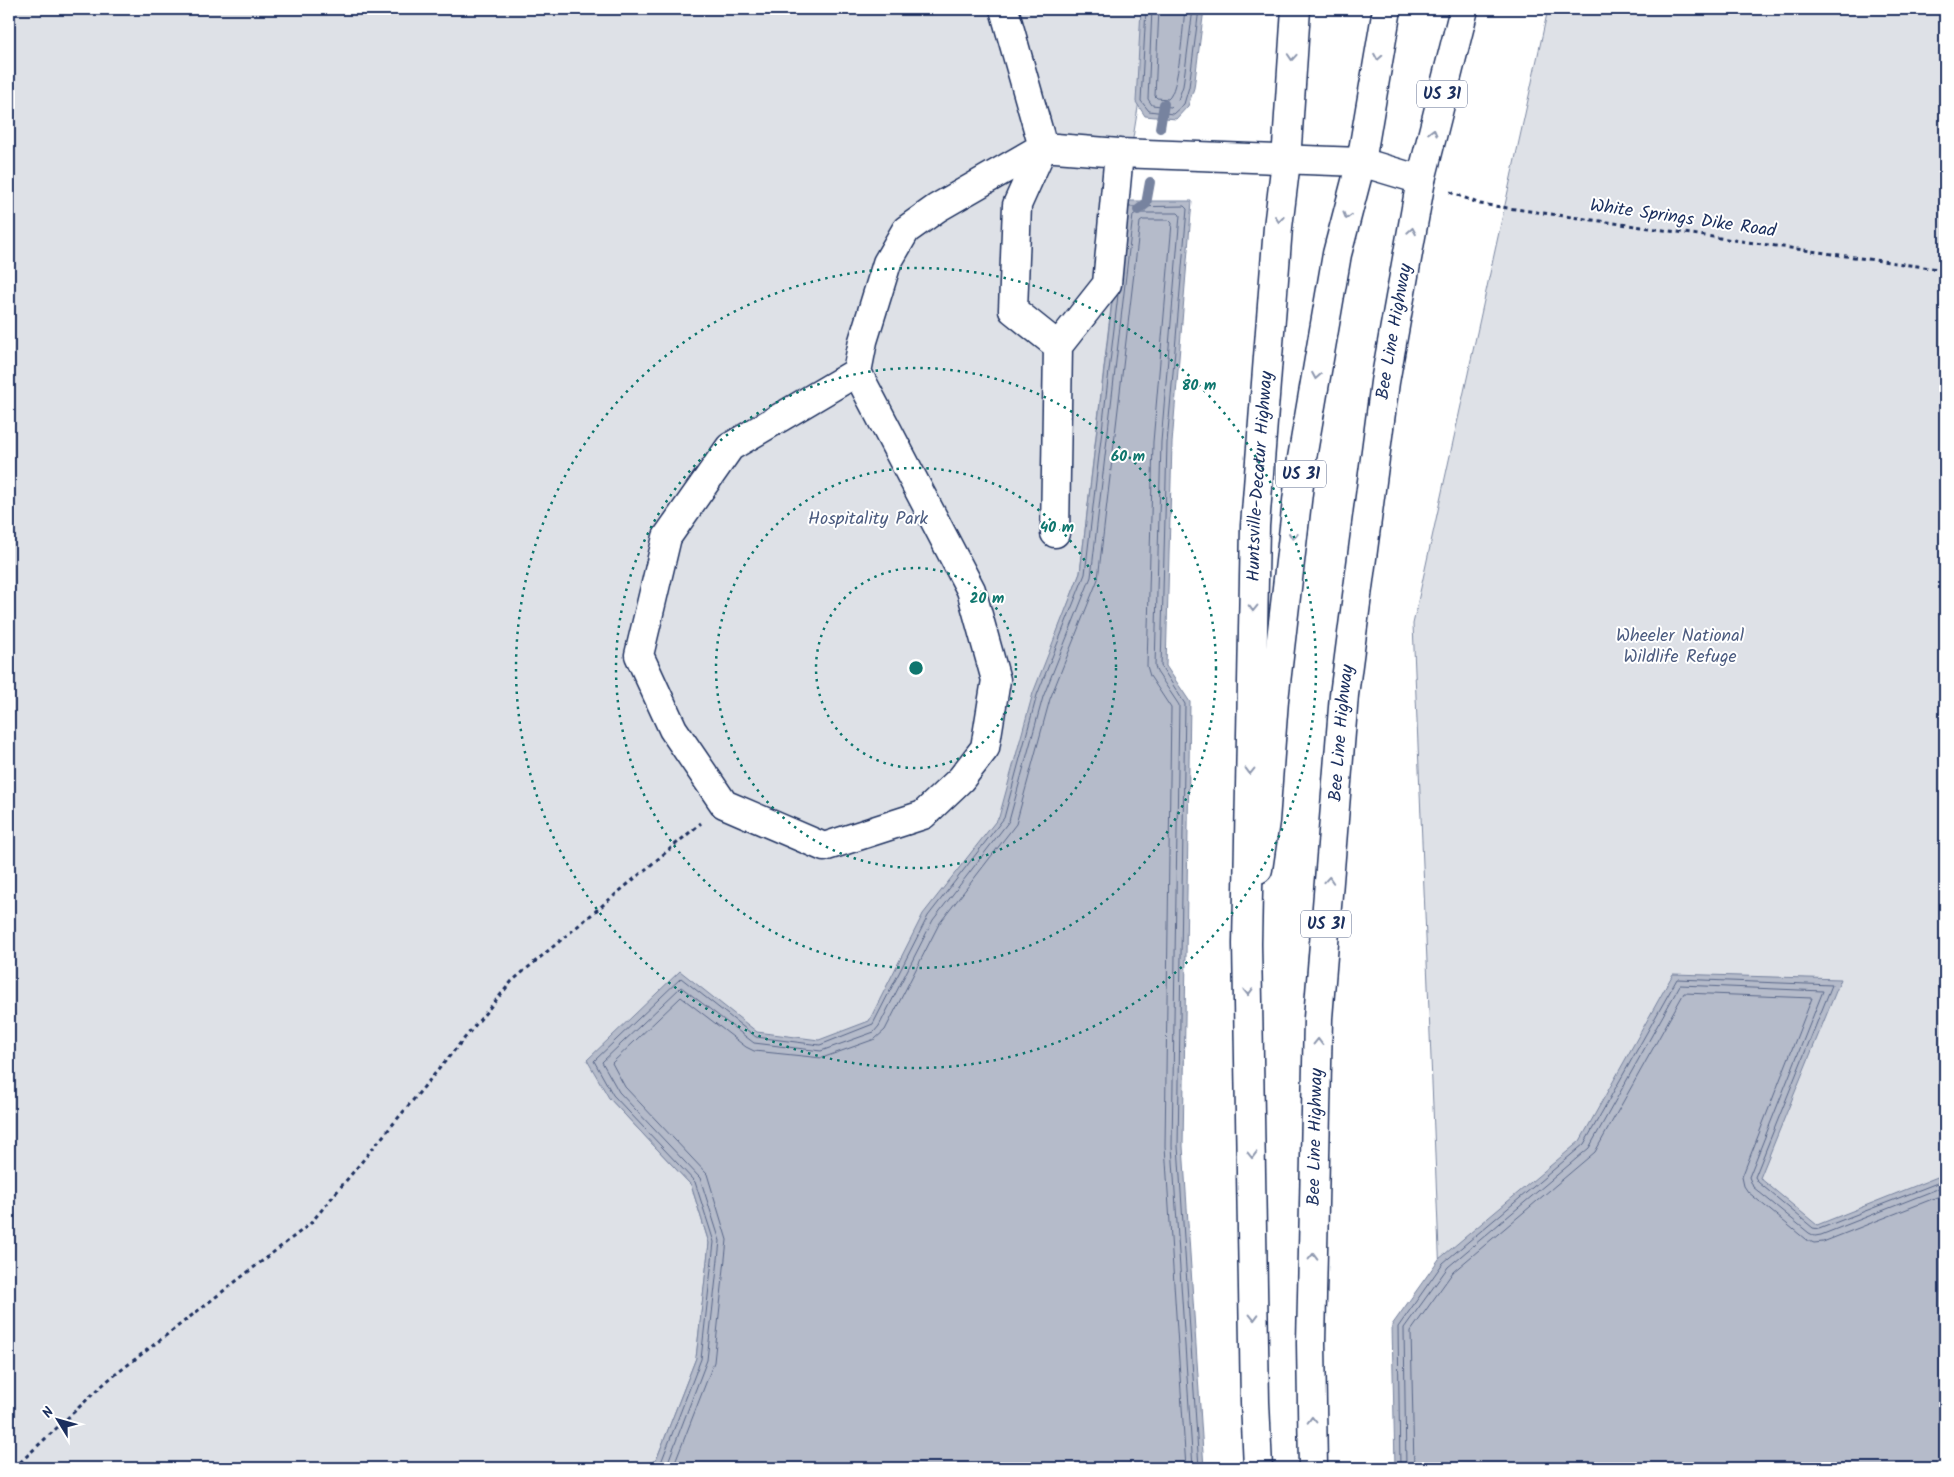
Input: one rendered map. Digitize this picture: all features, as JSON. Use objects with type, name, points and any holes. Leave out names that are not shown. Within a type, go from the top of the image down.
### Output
[{"type":"main road","points":[[1004,9],[1043,147],[1017,205],[1013,310],[1058,346]]},
{"type":"main road","name":"Huntsville-Decatur Highway","points":[[1247,944],[1255,526],[1278,227],[1286,161],[1296,9]]},
{"type":"main road","name":"US 31","points":[[1258,1468],[1247,944],[1265,821],[1274,700],[1302,458],[1337,254],[1360,162],[1386,9]]},
{"type":"main road","name":"Bee Line Highway","points":[[1314,1468],[1311,1343],[1318,1018],[1344,695],[1385,382],[1421,180],[1464,9]]},
{"type":"main road","points":[[857,372],[730,447],[668,536],[639,655],[673,729],[724,804],[824,848],[923,815],[961,779],[985,748],[996,680],[971,590],[857,372],[863,341],[887,263],[906,230],[937,208],[1043,147],[1119,153],[1286,161],[1360,162],[1421,180]]},
{"type":"main road","points":[[1055,533],[1058,346],[1107,284],[1119,153]]},
{"type":"path","name":"White Springs Dike Road","points":[[1421,180],[1480,204],[1945,270]]},
{"type":"path","points":[[14,1468],[107,1381],[310,1224],[512,981],[724,804]]},
{"type":"green space","name":"Hospitality Park","points":[[9,9],[1154,9],[1125,187],[1080,573],[1057,633],[1008,818],[874,1028],[609,1098],[691,1185],[709,1243],[696,1358],[657,1458],[649,1468],[9,1468]]},
{"type":"green space","name":"Wheeler National Wildlife Refuge","points":[[1548,9],[1945,9],[1945,1468],[1448,1468],[1413,624]]},
{"type":"water","points":[[1141,9],[1204,9],[1194,88],[1188,106],[1176,119],[1145,116],[1136,102]]},
{"type":"water","points":[[1124,201],[1192,201],[1172,443],[1166,666],[1190,702],[1183,1146],[1204,1468],[649,1468],[657,1458],[696,1358],[709,1243],[691,1185],[609,1098],[587,1060],[680,971],[757,1032],[819,1040],[869,1021],[923,914],[999,817],[1033,693],[1080,573]]},
{"type":"water","points":[[1673,974],[1841,979],[1760,1178],[1817,1225],[1945,1174],[1945,1468],[1395,1468],[1392,1325],[1439,1259],[1580,1141]]},
{"type":"waterway","points":[[1160,128],[1164,104]]},
{"type":"waterway","points":[[1138,210],[1146,204],[1150,182]]}]
